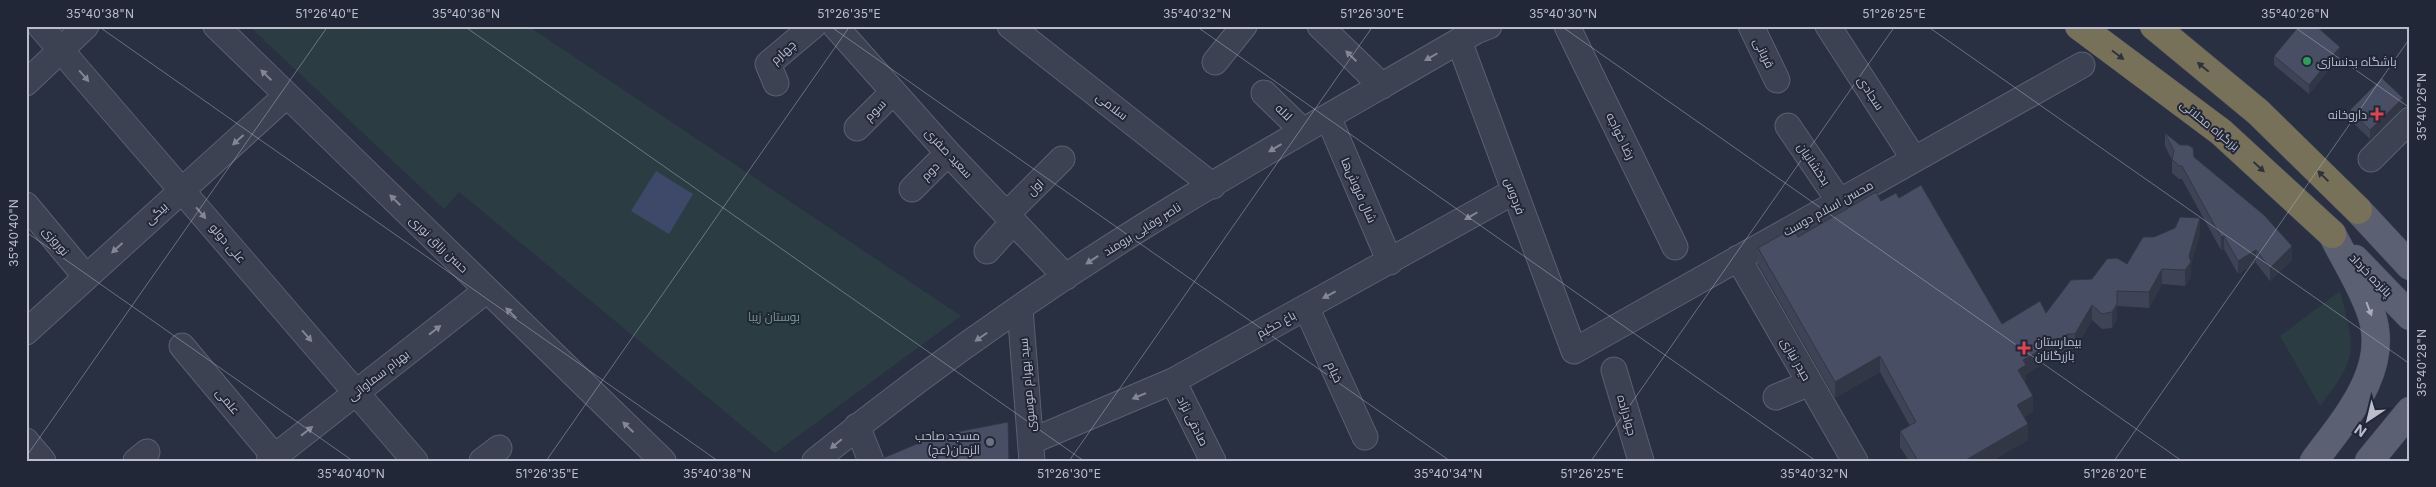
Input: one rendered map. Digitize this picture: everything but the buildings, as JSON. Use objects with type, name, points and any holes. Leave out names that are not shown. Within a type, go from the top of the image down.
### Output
[{"type":"highway","name":"بزرگراه محلاتی","points":[[2079,26],[2221,132],[2332,234]]},
{"type":"highway","points":[[2154,26],[2258,112],[2358,210]]},
{"type":"main road","points":[[2358,210],[2410,240]]},
{"type":"main road","points":[[2358,210],[2410,266]]},
{"type":"main road","name":"پانزده خرداد","points":[[2332,234],[2410,316]]},
{"type":"main road","points":[[2314,461],[2360,397],[2372,370],[2375,354],[2376,336],[2372,315],[2332,234]]},
{"type":"main road","points":[[2369,461],[2410,411]]},
{"type":"street","name":"علی دولو","points":[[40,26],[415,461]]},
{"type":"street","points":[[26,83],[86,26]]},
{"type":"street","name":"حسن رزاق نوری","points":[[216,26],[663,461]]},
{"type":"street","name":"چهارم","points":[[776,84],[768,64],[812,26]]},
{"type":"street","name":"سعید صفری","points":[[835,26],[948,153],[1066,277]]},
{"type":"street","name":"سلامی","points":[[1010,26],[1213,186]]},
{"type":"street","points":[[1215,62],[1244,26]]},
{"type":"street","points":[[1320,26],[1382,86]]},
{"type":"street","name":"ناصر وفایی برومند","points":[[815,461],[857,426],[1020,309],[1145,226],[1303,131],[1459,41],[1489,26]]},
{"type":"street","name":"رضا خواجه","points":[[1567,26],[1675,247]]},
{"type":"street","name":"قربانی","points":[[1751,26],[1777,80]]},
{"type":"street","name":"سجادی","points":[[1828,26],[1914,159]]},
{"type":"street","name":"فردوس","points":[[1459,41],[1513,192],[1574,351]]},
{"type":"street","name":"محسن اسلام دوست","points":[[1574,351],[2082,65]]},
{"type":"street","name":"سوم","points":[[857,128],[893,92]]},
{"type":"street","name":"لاله","points":[[1264,93],[1303,131]]},
{"type":"street","name":"بیگی","points":[[26,332],[287,96]]},
{"type":"street","name":"شال فروش‌ها","points":[[1328,117],[1390,262]]},
{"type":"street","points":[[2370,159],[2410,120]]},
{"type":"street","name":"بدخشانیان","points":[[1788,126],[1839,201]]},
{"type":"street","name":"دوم","points":[[912,189],[948,153]]},
{"type":"street","name":"اول","points":[[987,251],[1010,218],[1062,159]]},
{"type":"street","name":"باغ حکیم","points":[[1032,451],[1173,381],[1513,192]]},
{"type":"street","name":"نوروزی","points":[[26,205],[86,277]]},
{"type":"street","name":"حیدر نیازی","points":[[1738,258],[1855,461]]},
{"type":"street","name":"بهرام سماواتی","points":[[271,458],[487,290]]},
{"type":"street","name":"خیام","points":[[1306,307],[1365,437]]},
{"type":"street","name":"سید بهرام موسوی","points":[[1020,309],[1032,451]]},
{"type":"street","name":"علمی","points":[[182,346],[271,458]]},
{"type":"street","name":"جوادزاده","points":[[1614,370],[1640,461]]},
{"type":"street","name":"صادقی نژاد","points":[[1173,381],[1213,461]]},
{"type":"street","points":[[1776,397],[1810,383]]},
{"type":"street","points":[[857,426],[871,461]]},
{"type":"street","points":[[26,441],[43,461]]},
{"type":"green space","name":"بوستان زیبا","points":[[249,26],[528,26],[961,316],[775,453],[459,192],[444,209]]},
{"type":"green space","points":[[2340,291],[2349,327],[2350,352],[2342,375],[2320,406],[2280,336]]},
{"type":"water","points":[[656,171],[693,194],[669,234],[631,211]]},
{"type":"place","name":"باشگاه بدنسازی","points":[[2307,61]]},
{"type":"place","name":"داروخانه","points":[[2377,114]]},
{"type":"place","name":"بیمارستان بازرگانان","points":[[2024,348]]},
{"type":"place","name":"مسجد صاحب الزمان(عج)","points":[[990,442]]}]
